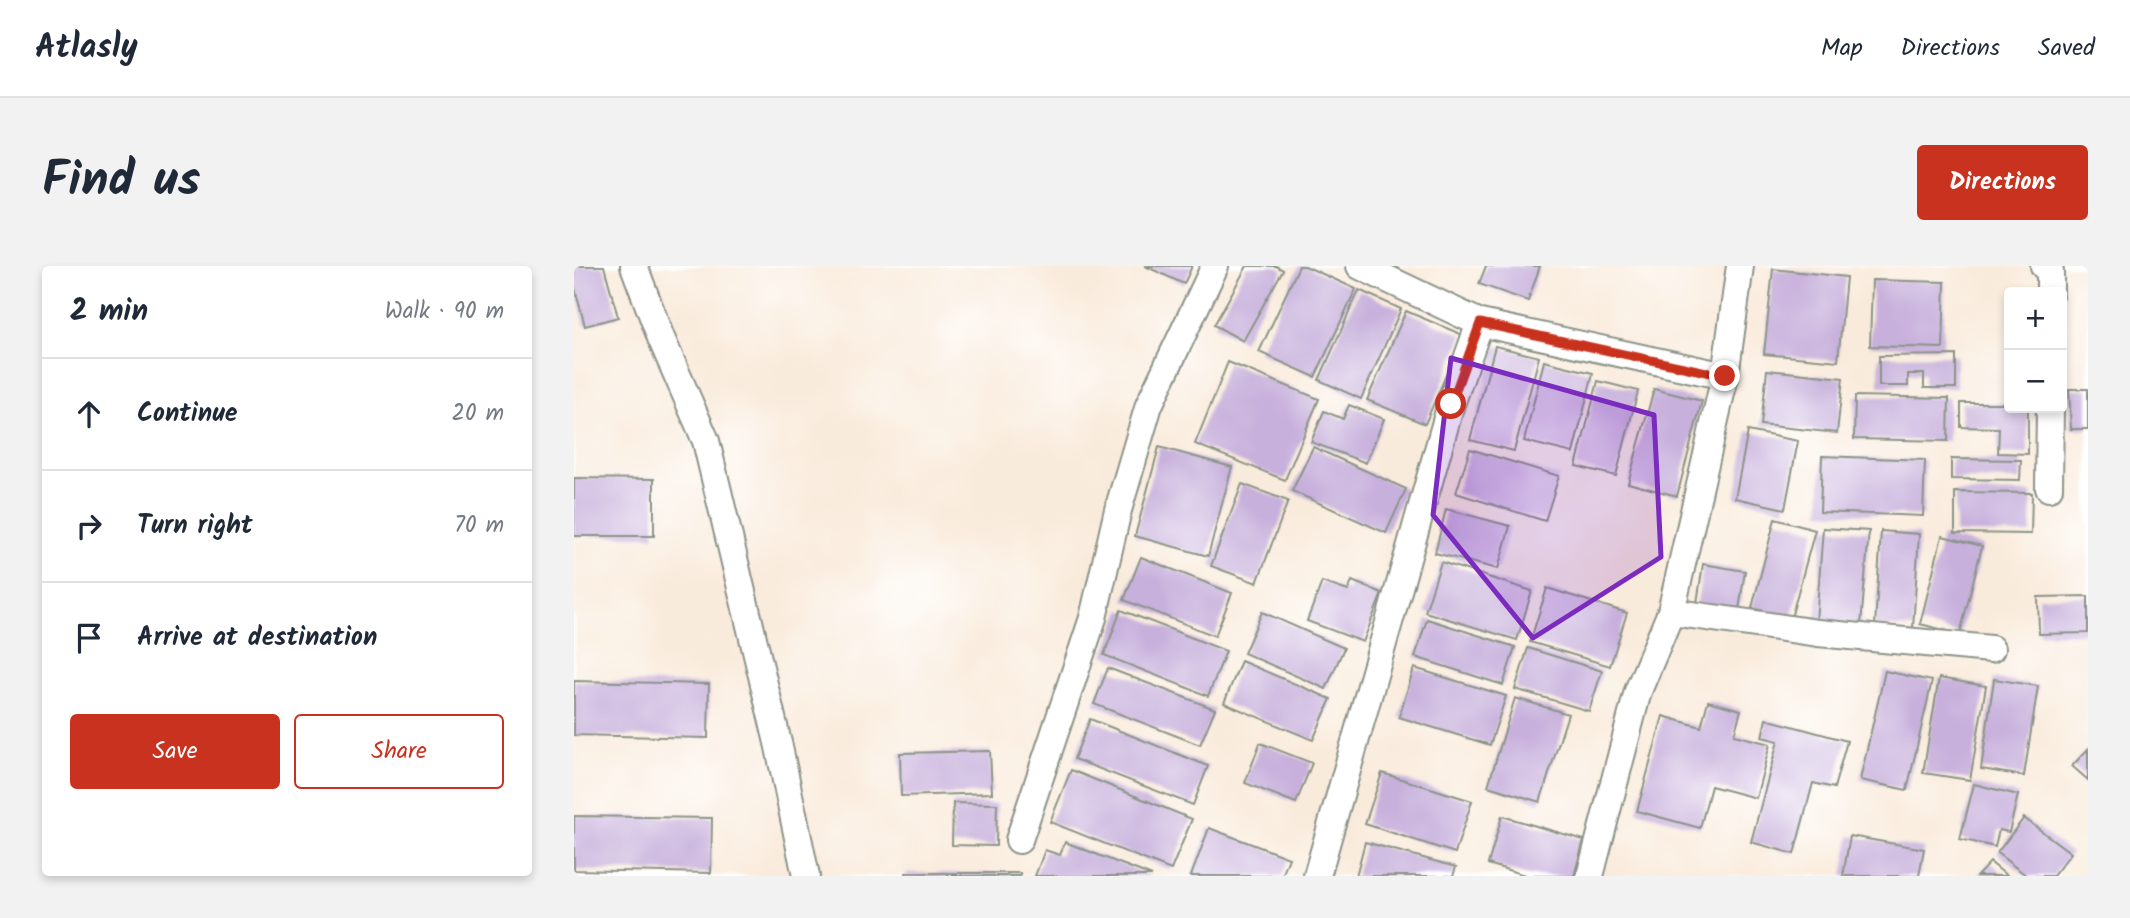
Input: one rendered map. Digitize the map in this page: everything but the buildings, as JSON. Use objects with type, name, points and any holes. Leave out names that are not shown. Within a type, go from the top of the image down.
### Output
[{"type":"street","points":[[634,266],[661,338],[706,441],[779,747],[806,876]]},
{"type":"street","points":[[645,266],[661,338]]},
{"type":"street","points":[[1019,840],[1093,618],[1118,510],[1149,405],[1215,266]]},
{"type":"street","points":[[1360,266],[1480,323],[1725,376]]},
{"type":"street","points":[[1590,876],[1638,691],[1671,612],[1725,376],[1740,266]]},
{"type":"street","points":[[2044,266],[2050,271],[2050,287]]},
{"type":"street","points":[[1317,876],[1451,404],[1480,323]]},
{"type":"street","points":[[2049,488],[2050,413]]},
{"type":"street","points":[[1671,612],[1818,633],[1991,649]]},
{"type":"highlighted area","points":[[1451,358],[1654,415],[1661,557],[1533,638],[1433,515]]},
{"type":"route","points":[[1451,404],[1480,323],[1725,376]]}]
